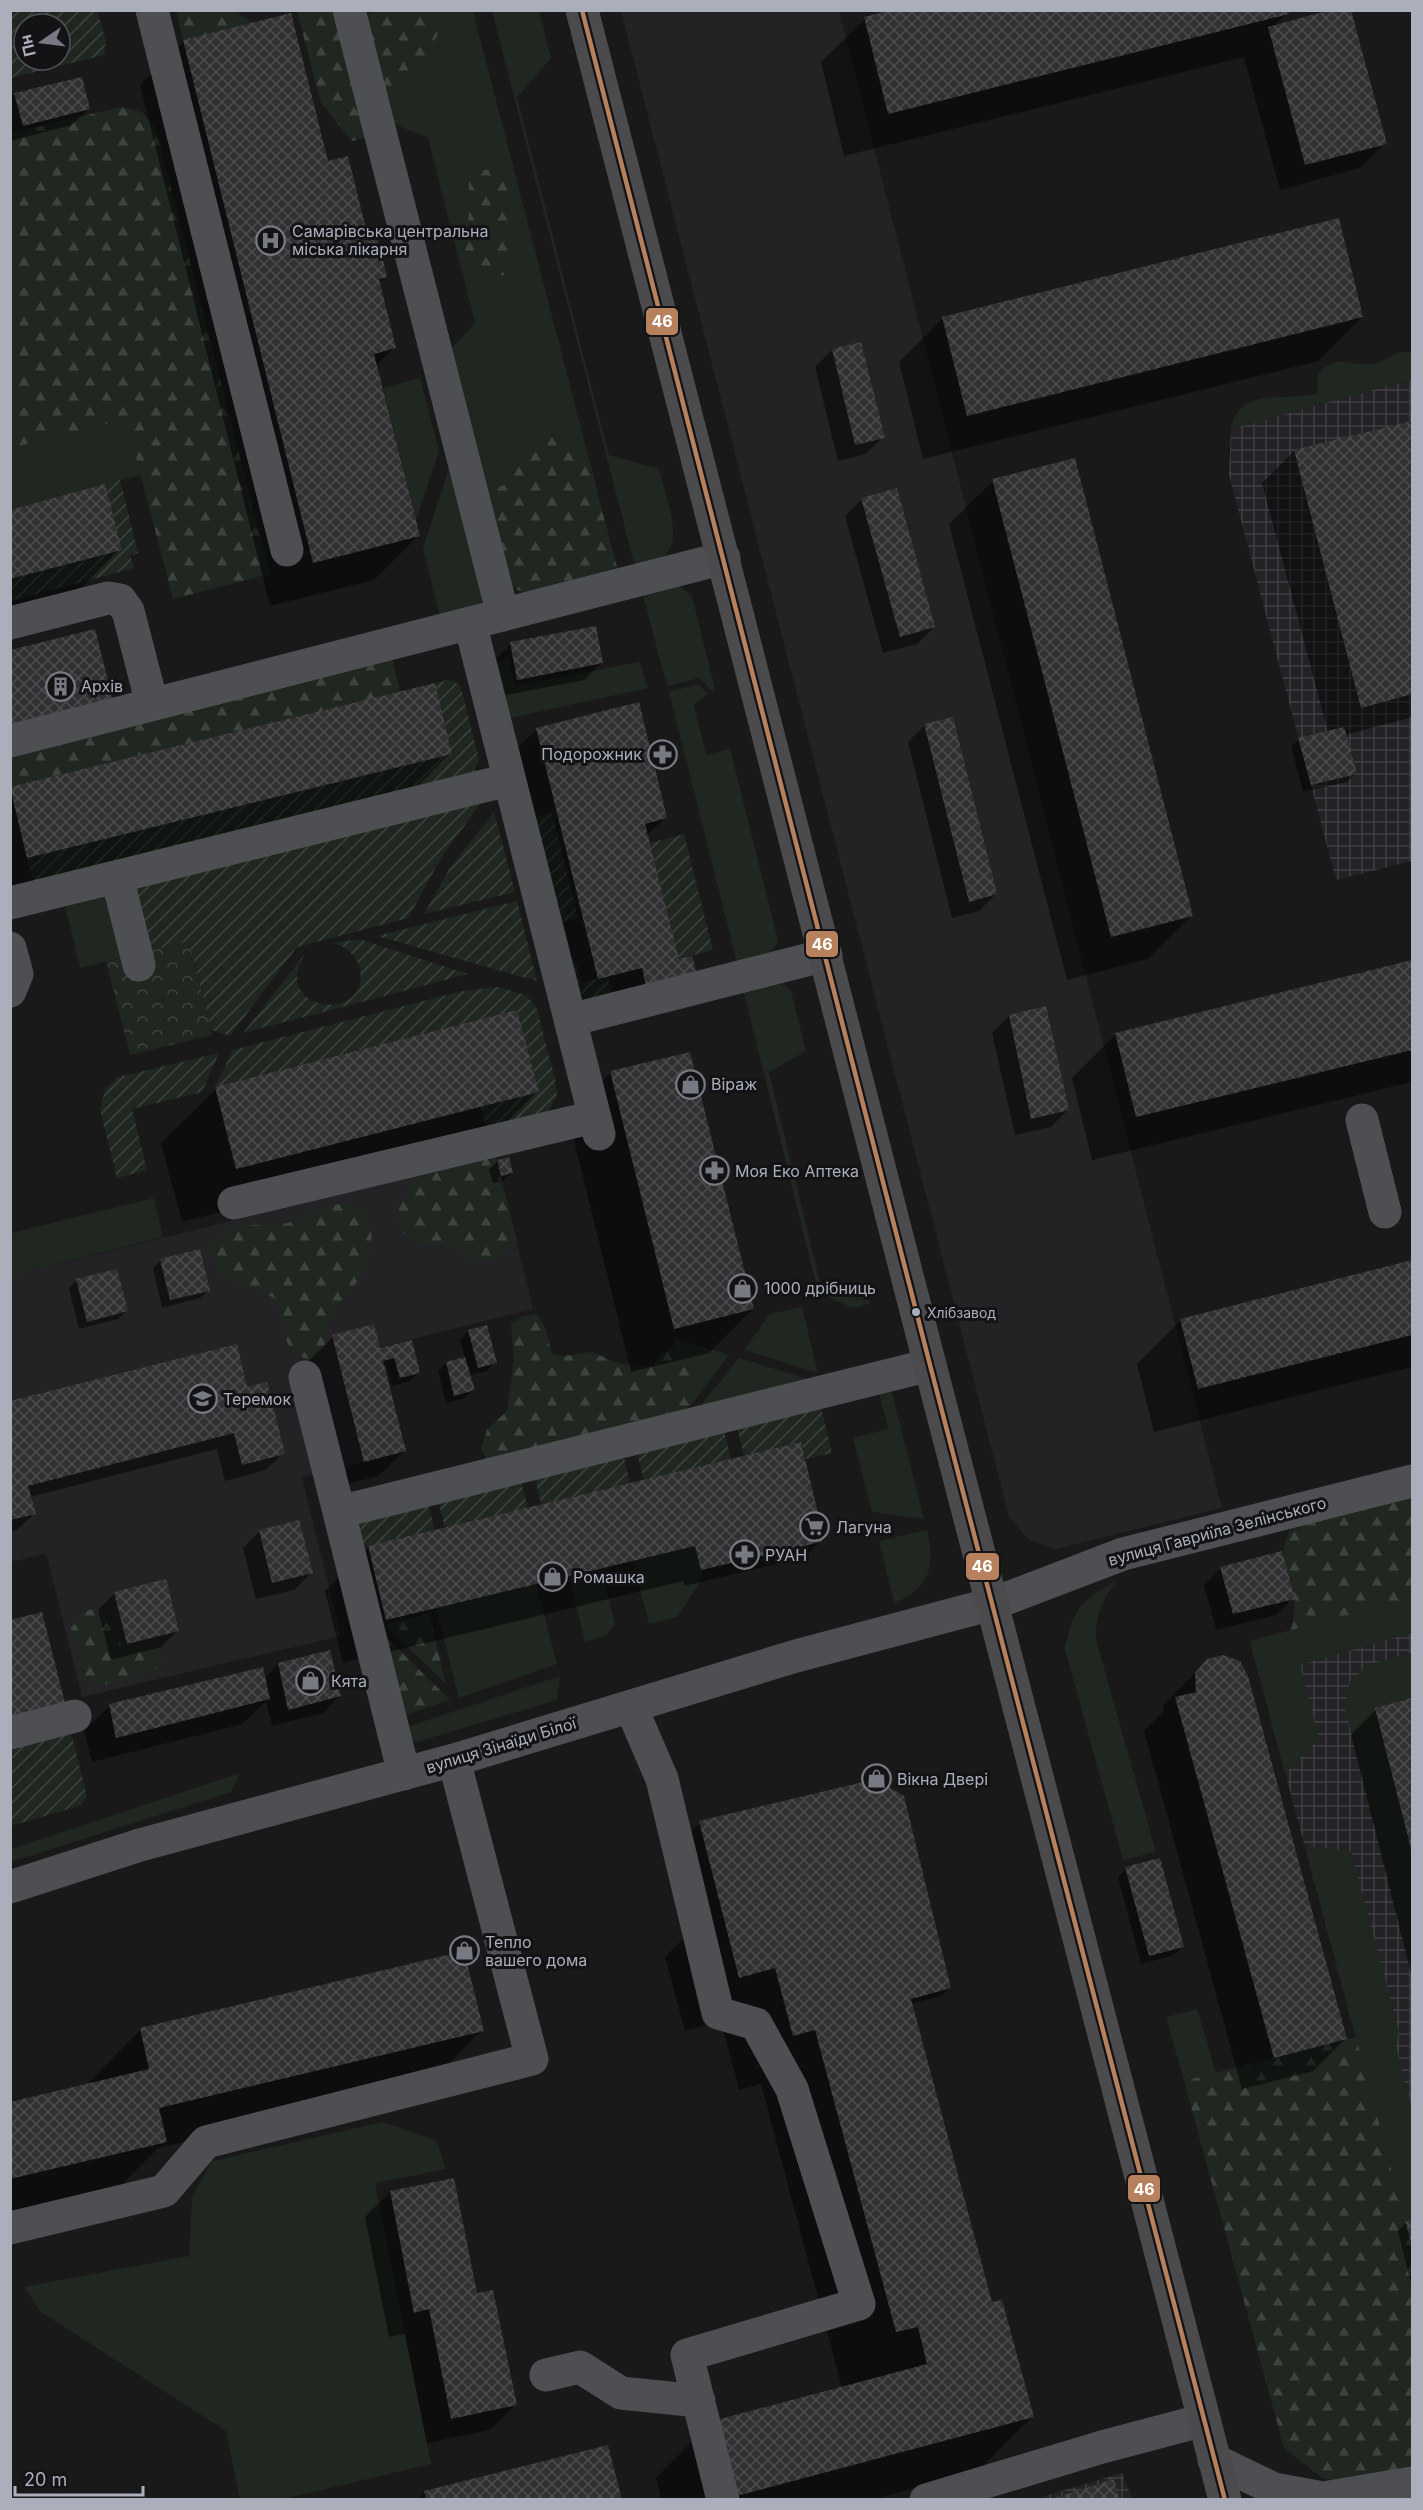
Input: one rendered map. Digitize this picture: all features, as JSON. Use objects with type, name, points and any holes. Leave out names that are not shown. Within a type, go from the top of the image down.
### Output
[{"type":"main road","points":[[582,10],[930,1365],[1225,2499]]},
{"type":"street","points":[[152,10],[287,550]]},
{"type":"street","points":[[350,10],[503,615]]},
{"type":"street","points":[[10,741],[724,558]]},
{"type":"street","points":[[10,623],[108,597],[120,600],[128,611],[152,704]]},
{"type":"street","points":[[234,1203],[597,1126],[470,623]]},
{"type":"street","points":[[10,903],[508,780]]},
{"type":"street","points":[[117,877],[139,965]]},
{"type":"street","points":[[10,948],[17,974],[10,991]]},
{"type":"street","points":[[570,1020],[826,955]]},
{"type":"street","points":[[1362,1120],[1385,1212]]},
{"type":"street","points":[[339,1512],[930,1365]]},
{"type":"street","points":[[305,1377],[404,1774]]},
{"type":"street","name":"вулиця Гавриїла Зелінського","points":[[992,1604],[1123,1554],[1413,1481]]},
{"type":"street","name":"вулиця Зінаїди Білої","points":[[10,1887],[140,1845],[454,1760],[796,1656],[992,1604]]},
{"type":"street","points":[[631,1707],[662,1779],[718,2013],[756,2024],[792,2089],[859,2304],[687,2355],[723,2499]]},
{"type":"street","points":[[10,1733],[75,1716]]},
{"type":"street","points":[[10,2228],[164,2191],[206,2142],[532,2059],[454,1760]]},
{"type":"street","points":[[546,2375],[580,2367],[621,2393],[699,2401]]},
{"type":"street","points":[[926,2499],[1102,2447],[1204,2420]]},
{"type":"street","points":[[1214,2460],[1274,2489],[1323,2498],[1413,2483]]},
{"type":"shaded area","points":[[621,11],[839,11],[1222,1508],[1056,1549],[1029,1540],[1009,1517]]},
{"type":"shaded area","points":[[1412,379],[1412,861],[1336,880],[1229,475],[1231,429]]},
{"type":"shaded area","name":"Теремок","points":[[495,1155],[533,1309],[380,1347],[406,1451],[302,1477],[341,1636],[82,1697],[46,1553],[11,1562],[11,1276]]},
{"type":"shaded area","points":[[1412,1598],[1412,2248],[1250,1641]]},
{"type":"shaded area","points":[[1122,2473],[1132,2499],[1032,2500]]},
{"type":"green space","points":[[382,10],[473,11],[618,571],[517,590],[508,580],[450,350],[475,323],[428,138],[392,123],[365,15]]},
{"type":"green space","points":[[10,11],[97,11],[106,40],[104,55],[72,63],[72,12],[12,12],[12,72],[35,72],[11,78]]},
{"type":"green space","points":[[176,11],[235,11],[252,23],[183,40]]},
{"type":"green space","points":[[297,11],[337,11],[370,137],[352,141],[321,103]]},
{"type":"green space","points":[[382,11],[453,11],[389,111],[365,15]]},
{"type":"green space","points":[[492,11],[539,11],[551,58],[517,97],[609,455],[659,469],[671,516],[672,541],[669,551],[662,558],[649,564],[635,567]]},
{"type":"green space","points":[[121,107],[142,112],[156,129],[270,574],[173,599],[126,419],[11,448],[11,133]]},
{"type":"green space","points":[[500,168],[507,173],[514,184],[510,223],[518,252],[504,275],[494,276],[486,274],[473,265],[468,258],[464,242],[469,215],[469,181],[483,170]]},
{"type":"green space","points":[[1412,352],[1412,379],[1231,429],[1235,415],[1243,406],[1254,400],[1317,393],[1318,373],[1332,363],[1372,364],[1398,353]]},
{"type":"green space","points":[[420,378],[439,451],[416,520],[383,388]]},
{"type":"green space","points":[[126,419],[141,475],[11,510],[11,448]]},
{"type":"green space","points":[[546,438],[568,441],[587,453],[618,571],[529,593],[517,590],[508,580],[486,488],[498,487],[510,480],[523,454],[531,446]]},
{"type":"green space","points":[[453,455],[483,599],[478,606],[441,620],[423,549]]},
{"type":"green space","points":[[120,480],[138,553],[130,556],[134,568],[11,601],[11,579],[121,550],[105,484]]},
{"type":"green space","points":[[680,586],[692,596],[715,689],[712,691],[699,678],[667,686],[641,588]]},
{"type":"green space","points":[[392,658],[400,692],[11,787],[10,752]]},
{"type":"green space","points":[[509,659],[514,686],[640,662],[648,688],[501,720],[487,665]]},
{"type":"green space","points":[[455,681],[461,688],[479,759],[474,772],[37,884],[32,878],[27,858],[452,754],[435,683]]},
{"type":"green space","points":[[698,684],[708,694],[694,705],[706,755],[730,749],[778,941],[775,947],[766,954],[737,963],[669,692]]},
{"type":"green space","points":[[488,793],[441,858],[408,918],[297,947],[230,1036],[211,1030],[189,941],[143,953],[130,884]]},
{"type":"green space","points":[[494,812],[515,892],[424,914],[450,868]]},
{"type":"green space","points":[[552,813],[578,918],[549,925],[523,820]]},
{"type":"green space","points":[[684,834],[713,950],[679,959],[650,843]]},
{"type":"green space","points":[[108,889],[128,956],[80,968],[65,906],[68,898]]},
{"type":"green space","points":[[517,901],[537,981],[377,936]]},
{"type":"green space","points":[[359,939],[468,974],[243,1033],[305,954],[297,974],[300,989],[310,999],[324,1004],[339,1004],[352,997],[360,985],[359,966],[349,951],[333,943]]},
{"type":"green space","points":[[189,941],[212,1035],[130,1055],[106,961]]},
{"type":"green space","points":[[575,959],[581,983],[608,976],[613,1000],[580,1008],[559,963]]},
{"type":"green space","points":[[773,982],[784,983],[791,991],[806,1051],[769,1072],[822,1290],[864,1281],[870,1304],[852,1308],[818,1292],[743,989]]},
{"type":"green space","points":[[498,987],[525,995],[536,1006],[555,1078],[557,1096],[549,1110],[536,1118],[487,1130],[481,1107],[539,1092],[517,1010],[215,1087],[233,1050],[462,991]]},
{"type":"green space","points":[[219,1053],[202,1092],[132,1109],[147,1170],[117,1178],[100,1110],[105,1089],[118,1077]]},
{"type":"green space","points":[[495,1155],[517,1241],[496,1261],[473,1261],[454,1246],[416,1245],[397,1227],[396,1209],[409,1191],[414,1175]]},
{"type":"green space","points":[[154,1198],[163,1237],[11,1276],[11,1233]]},
{"type":"green space","points":[[349,1203],[364,1211],[372,1229],[363,1275],[336,1307],[325,1333],[325,1345],[316,1360],[304,1358],[295,1353],[286,1338],[276,1299],[230,1282],[223,1276],[217,1268],[214,1256],[214,1240],[222,1233],[240,1226],[288,1223],[315,1210]]},
{"type":"green space","points":[[802,1307],[818,1373],[744,1350],[770,1314]]},
{"type":"green space","points":[[536,1314],[545,1328],[553,1355],[564,1356],[592,1352],[619,1364],[653,1366],[661,1354],[676,1345],[687,1348],[696,1369],[691,1405],[673,1419],[487,1459],[481,1448],[487,1430],[507,1411],[514,1360],[511,1324],[521,1317]]},
{"type":"green space","points":[[674,1338],[729,1355],[691,1405]]},
{"type":"green space","points":[[739,1358],[821,1383],[693,1415]]},
{"type":"green space","points":[[887,1390],[892,1393],[924,1519],[872,1512],[853,1438],[888,1429],[879,1392]]},
{"type":"green space","points":[[819,1399],[832,1453],[806,1459],[801,1442],[744,1456],[735,1420]]},
{"type":"green space","points":[[722,1423],[731,1459],[644,1480],[635,1446]]},
{"type":"green space","points":[[622,1449],[630,1483],[541,1504],[533,1471]]},
{"type":"green space","points":[[519,1474],[528,1508],[445,1528],[437,1495]]},
{"type":"green space","points":[[426,1497],[435,1530],[356,1549],[353,1517]]},
{"type":"green space","points":[[1412,1497],[1412,1598],[1291,1630],[1295,1600],[1285,1562],[1284,1546],[1292,1527]]},
{"type":"green space","points":[[927,1530],[931,1554],[930,1565],[923,1583],[906,1597],[894,1603],[879,1541]]},
{"type":"green space","points":[[695,1546],[703,1578],[677,1617],[649,1624],[633,1561]]},
{"type":"green space","points":[[601,1568],[615,1625],[606,1635],[585,1642],[569,1576]]},
{"type":"green space","points":[[1117,1580],[1101,1608],[1096,1639],[1156,1852],[1123,1860],[1065,1649],[1071,1624],[1080,1607]]},
{"type":"green space","points":[[536,1584],[557,1664],[459,1698],[436,1608]]},
{"type":"green space","points":[[1412,1598],[1412,1633],[1300,1665],[1319,1739],[1285,1774],[1250,1641]]},
{"type":"green space","points":[[96,1608],[109,1620],[121,1645],[130,1649],[151,1647],[162,1656],[162,1666],[100,1686],[83,1679],[71,1628],[83,1612]]},
{"type":"green space","points":[[429,1614],[446,1684],[385,1625]]},
{"type":"green space","points":[[379,1630],[450,1700],[398,1718]]},
{"type":"green space","points":[[1412,1653],[1412,1698],[1375,1709],[1412,1856],[1412,1971],[1345,1708],[1350,1681],[1370,1664]]},
{"type":"green space","points":[[560,1676],[557,1700],[417,1742],[409,1741],[401,1729]]},
{"type":"green space","points":[[70,1728],[87,1796],[82,1805],[11,1826],[11,1743]]},
{"type":"green space","points":[[240,1773],[231,1792],[11,1862],[11,1849]]},
{"type":"green space","points":[[1305,1846],[1351,1851],[1399,2031],[1396,2047],[1412,2110],[1412,2220],[1405,2221]]},
{"type":"green space","points":[[1197,2009],[1216,2073],[1184,2081],[1166,2017]]},
{"type":"green space","points":[[1356,2037],[1412,2248],[1412,2471],[1354,2483],[1322,2478],[1284,2448],[1184,2081]]},
{"type":"green space","points":[[383,2122],[437,2141],[446,2169],[375,2183],[431,2464],[284,2499],[240,2499],[226,2431],[41,2312],[24,2287],[189,2256],[192,2196],[212,2161]]},
{"type":"building","points":[[891,10],[1288,10],[1289,14],[888,114],[864,17]]},
{"type":"building","points":[[1330,10],[1351,10],[1387,144],[1305,165],[1268,27]]},
{"type":"building","points":[[291,13],[328,161],[348,156],[369,241],[378,239],[387,277],[379,279],[396,348],[374,354],[420,536],[313,563],[183,40]]},
{"type":"building","points":[[82,77],[90,109],[23,126],[14,93]]},
{"type":"building","points":[[1339,218],[1363,317],[967,416],[942,317]]},
{"type":"building","points":[[861,342],[885,438],[855,445],[832,349]]},
{"type":"building","points":[[1412,421],[1412,694],[1361,708],[1294,450]]},
{"type":"building","points":[[1075,458],[1193,916],[1111,937],[992,479]]},
{"type":"building","points":[[105,484],[122,550],[10,579],[10,510]]},
{"type":"building","points":[[897,488],[935,627],[900,637],[861,498]]},
{"type":"building","points":[[596,626],[603,663],[517,680],[510,642]]},
{"type":"building","name":"Архів","points":[[95,629],[114,704],[10,730],[10,650]]},
{"type":"building","points":[[435,683],[452,754],[27,858],[10,787]]},
{"type":"building","points":[[639,702],[667,818],[645,824],[679,959],[692,956],[698,978],[647,991],[642,968],[598,979],[536,728]]},
{"type":"building","points":[[953,717],[997,894],[969,902],[924,724]]},
{"type":"building","points":[[1344,727],[1357,774],[1311,785],[1298,738]]},
{"type":"building","points":[[1412,960],[1412,1050],[1136,1117],[1115,1033]]},
{"type":"building","points":[[1046,1006],[1069,1110],[1031,1119],[1009,1015]]},
{"type":"building","points":[[517,1010],[539,1092],[236,1169],[215,1087]]},
{"type":"building","points":[[690,1052],[754,1309],[674,1329],[610,1071]]},
{"type":"building","points":[[509,1157],[513,1173],[501,1176],[497,1160]]},
{"type":"building","points":[[200,1249],[210,1291],[170,1300],[160,1259]]},
{"type":"building","points":[[1412,1260],[1412,1335],[1198,1389],[1180,1319]]},
{"type":"building","points":[[117,1269],[128,1311],[87,1322],[76,1279]]},
{"type":"building","points":[[374,1324],[380,1348],[412,1340],[420,1373],[400,1378],[394,1358],[383,1361],[406,1451],[364,1462],[332,1335]]},
{"type":"building","points":[[487,1325],[497,1363],[478,1368],[468,1330]]},
{"type":"building","points":[[237,1344],[247,1387],[267,1382],[285,1454],[242,1465],[234,1433],[28,1486],[36,1514],[10,1520],[10,1401]]},
{"type":"building","points":[[465,1357],[475,1390],[454,1396],[446,1362]]},
{"type":"building","points":[[801,1442],[824,1538],[821,1542],[701,1570],[695,1546],[386,1620],[368,1546]]},
{"type":"building","points":[[299,1520],[313,1573],[272,1583],[259,1530]]},
{"type":"building","points":[[1282,1551],[1295,1599],[1233,1614],[1220,1567]]},
{"type":"building","points":[[166,1579],[179,1631],[127,1644],[114,1592]]},
{"type":"building","points":[[42,1612],[65,1703],[10,1716],[10,1620]]},
{"type":"building","points":[[330,1650],[341,1696],[288,1710],[278,1663]]},
{"type":"building","points":[[1223,1655],[1240,1661],[1248,1676],[1347,2039],[1274,2058],[1175,1697],[1196,1692],[1195,1673],[1207,1659]]},
{"type":"building","points":[[263,1667],[270,1699],[116,1738],[109,1704]]},
{"type":"building","points":[[1412,1698],[1412,1852],[1375,1708]]},
{"type":"building","points":[[876,1779],[904,1796],[951,1988],[911,1999],[992,2302],[1002,2300],[1034,2417],[729,2498],[709,2422],[927,2364],[918,2327],[896,2332],[815,2030],[793,2036],[775,1968],[739,1978],[699,1821]]},
{"type":"building","points":[[1160,1858],[1184,1947],[1149,1956],[1125,1867]]},
{"type":"building","points":[[464,1951],[484,2031],[159,2108],[167,2142],[10,2179],[10,2102],[149,2069],[140,2028]]},
{"type":"building","points":[[454,2178],[477,2293],[493,2290],[517,2405],[451,2419],[429,2309],[414,2313],[390,2191]]},
{"type":"building","points":[[1412,2220],[1412,2245],[1405,2221]]},
{"type":"building","points":[[608,2445],[622,2500],[426,2500],[424,2491]]},
{"type":"building","points":[[1114,2479],[1120,2500],[1052,2500],[1052,2499]]},
{"type":"transit line","name":"46","points":[[582,10],[930,1365],[1225,2500]]},
{"type":"place","name":"Самарівська центральна міська лікарня","points":[[271,240]]},
{"type":"place","name":"Архів","points":[[60,686]]},
{"type":"place","name":"Подорожник","points":[[663,754]]},
{"type":"place","name":"Віраж","points":[[690,1084]]},
{"type":"place","name":"Моя Еко Аптека","points":[[714,1171]]},
{"type":"place","name":"1000 дрібниць","points":[[743,1288]]},
{"type":"place","name":"Хлібзавод","points":[[916,1312]]},
{"type":"place","name":"Теремок","points":[[202,1399]]},
{"type":"place","name":"Лагуна","points":[[815,1527]]},
{"type":"place","name":"РУАН","points":[[744,1555]]},
{"type":"place","name":"Ромашка","points":[[552,1577]]},
{"type":"place","name":"Кята","points":[[310,1681]]},
{"type":"place","name":"Вікна Двері","points":[[876,1779]]},
{"type":"place","name":"Тепло вашего дома","points":[[464,1951]]}]
